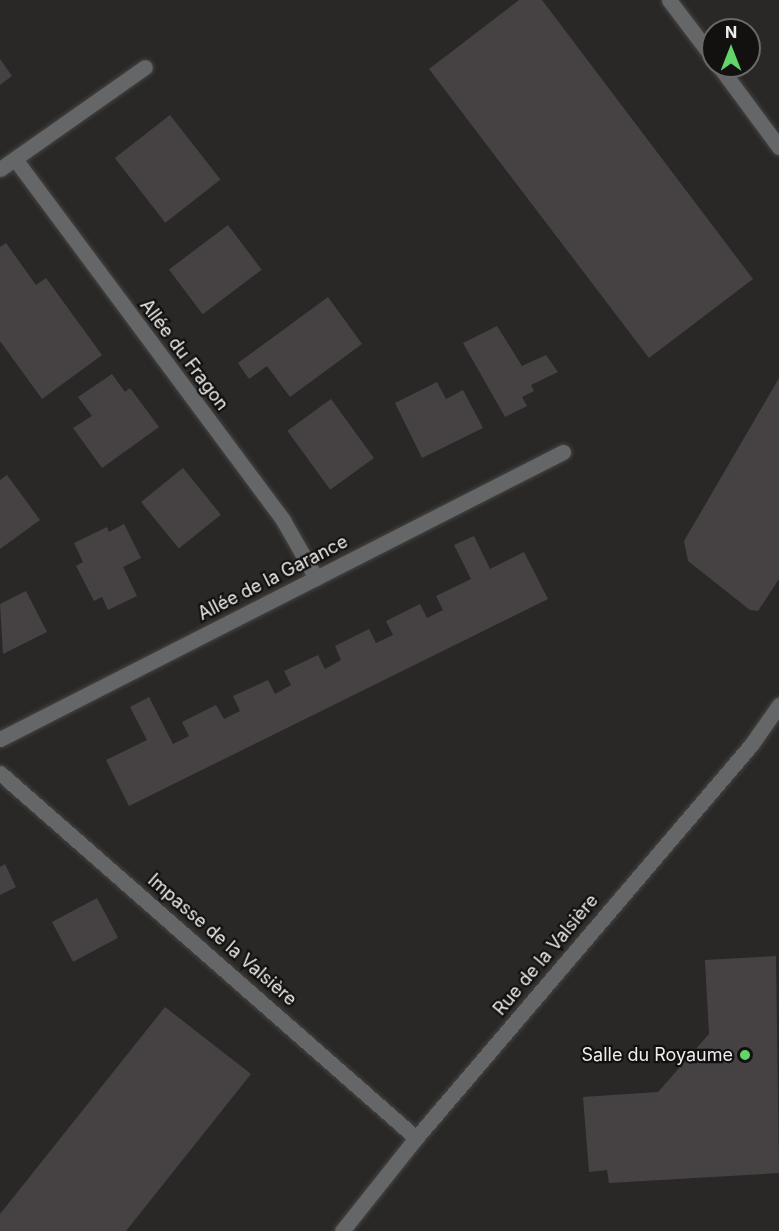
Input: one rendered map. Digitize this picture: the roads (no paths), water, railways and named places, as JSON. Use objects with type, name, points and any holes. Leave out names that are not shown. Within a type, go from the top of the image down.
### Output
[{"type":"street","points":[[669,0],[701,42]]},
{"type":"street","points":[[0,169],[145,67]]},
{"type":"street","points":[[728,78],[779,147]]},
{"type":"street","name":"Allée du Fragon","points":[[15,159],[283,520],[316,578]]},
{"type":"street","name":"Allée de la Garance","points":[[0,739],[563,452]]},
{"type":"street","name":"Rue de la Valsière","points":[[342,1231],[416,1138],[751,745],[779,705]]},
{"type":"street","name":"Impasse de la Valsière","points":[[0,773],[416,1138]]},
{"type":"place","name":"Salle du Royaume","points":[[745,1055]]}]
